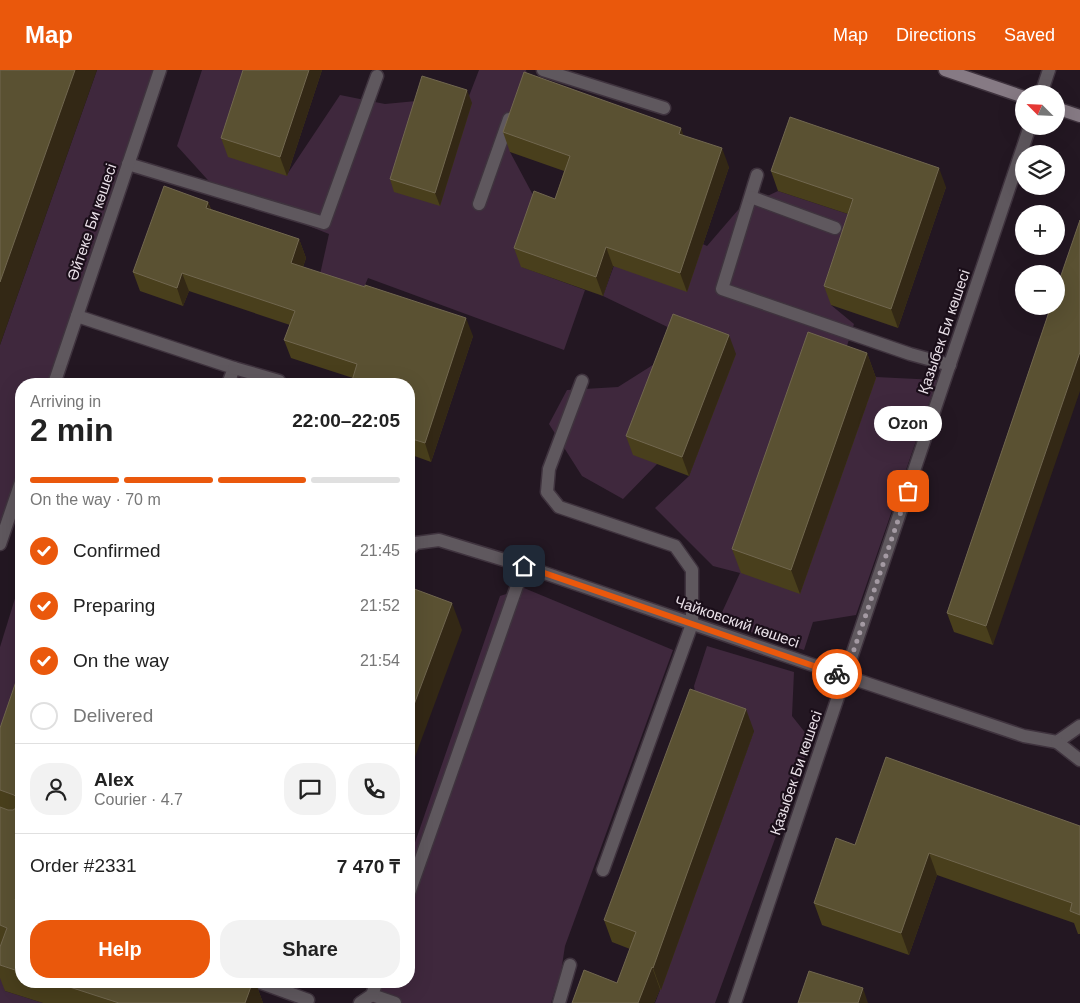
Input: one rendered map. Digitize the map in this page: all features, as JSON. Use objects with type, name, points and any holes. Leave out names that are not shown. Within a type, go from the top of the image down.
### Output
[{"type":"main road","points":[[945,70],[1015,94]]},
{"type":"main road","points":[[1065,111],[1080,116]]},
{"type":"street","name":"Әйтеке Би көшесі","points":[[56,378],[160,70]]},
{"type":"street","points":[[543,70],[664,108]]},
{"type":"street","points":[[1045,85],[1049,70]]},
{"type":"street","points":[[128,164],[324,223],[377,76]]},
{"type":"street","points":[[480,204],[514,106]]},
{"type":"street","name":"Қазыбек Би көшесі","points":[[735,1003],[1027,135]]},
{"type":"street","points":[[757,175],[722,289],[910,354],[950,365]]},
{"type":"street","points":[[750,198],[835,228]]},
{"type":"street","points":[[77,316],[269,378]]},
{"type":"street","points":[[230,378],[234,368]]},
{"type":"street","points":[[582,381],[549,469],[547,492],[559,507],[675,546],[692,570],[692,624],[603,870]]},
{"type":"street","points":[[0,544],[15,500]]},
{"type":"street","name":"Чайковский көшесі","points":[[415,544],[438,540],[524,566],[1024,736],[1057,742]]},
{"type":"street","points":[[415,876],[524,566]]},
{"type":"street","points":[[1080,726],[1057,742],[1080,760]]},
{"type":"street","points":[[559,1003],[570,965]]},
{"type":"street","points":[[275,988],[308,1000],[307,1003]]},
{"type":"street","points":[[360,1003],[372,995],[374,988]]},
{"type":"street","points":[[372,995],[395,1003]]},
{"type":"shaded area","points":[[97,70],[160,70],[56,378],[15,378],[15,497],[0,541],[0,345]]},
{"type":"shaded area","points":[[202,70],[257,70],[286,176],[340,95],[385,104],[469,96],[479,70],[526,70],[531,91],[510,152],[541,210],[522,267],[585,290],[564,350],[368,278],[358,301],[317,288],[329,234],[216,189],[177,146]]},
{"type":"shaded area","points":[[778,191],[860,218],[831,305],[854,324],[845,352],[876,377],[937,380],[856,615],[813,622],[804,650],[718,621],[740,573],[713,566],[655,508],[689,476],[735,354],[680,333],[603,296],[625,235],[673,230],[707,246],[738,210]]},
{"type":"shaded area","points":[[656,363],[657,464],[623,499],[582,476],[549,424],[567,390],[618,387]]},
{"type":"shaded area","points":[[524,588],[673,650],[565,946],[561,972],[551,1003],[377,1003],[373,988],[415,988],[415,843],[500,596]]},
{"type":"shaded area","points":[[15,598],[15,740],[0,784],[0,647]]},
{"type":"shaded area","points":[[707,646],[794,672],[792,716],[811,740],[715,1003],[655,1003],[754,731],[698,711],[694,686]]},
{"type":"shaded area","points":[[0,949],[5,991],[43,1003],[0,1003]]},
{"type":"building","points":[[0,70],[75,70],[0,282]]},
{"type":"building","points":[[243,70],[309,70],[280,157],[221,138]]},
{"type":"building","points":[[524,72],[681,128],[679,134],[722,148],[680,273],[606,247],[596,277],[514,248],[534,191],[555,199],[570,156],[503,132]]},
{"type":"building","points":[[422,76],[467,90],[435,193],[390,179]]},
{"type":"building","points":[[790,117],[939,168],[891,309],[824,286],[853,199],[771,171]]},
{"type":"building","points":[[164,186],[208,202],[206,208],[299,239],[291,263],[466,318],[425,443],[415,440],[415,378],[353,378],[357,364],[284,340],[295,311],[182,273],[177,288],[133,272]]},
{"type":"building","points":[[1080,220],[1080,352],[986,626],[947,613],[1048,315],[1065,315],[1065,265]]},
{"type":"building","points":[[673,314],[729,335],[682,457],[626,436]]},
{"type":"building","points":[[808,332],[867,353],[791,570],[732,549]]},
{"type":"building","points":[[415,589],[452,603],[415,702]]},
{"type":"building","points":[[15,684],[15,796],[0,790],[0,728]]},
{"type":"building","points":[[690,689],[746,709],[653,968],[638,1003],[572,1003],[584,970],[617,983],[636,932],[604,920]]},
{"type":"building","points":[[886,757],[1080,826],[1080,915],[1070,911],[1072,903],[929,853],[901,933],[814,903],[836,838],[855,845]]},
{"type":"building","points":[[0,807],[13,810],[15,809],[15,970],[0,965],[0,947],[7,928],[0,925]]},
{"type":"building","points":[[809,971],[863,988],[858,1003],[798,1003]]},
{"type":"building","points":[[73,988],[250,988],[245,1003],[119,1003]]},
{"type":"way so far","points":[[837,674],[845,676],[908,491]]},
{"type":"place","name":"Ozon","points":[[908,491]]},
{"type":"route","points":[[524,566],[837,674]]}]
